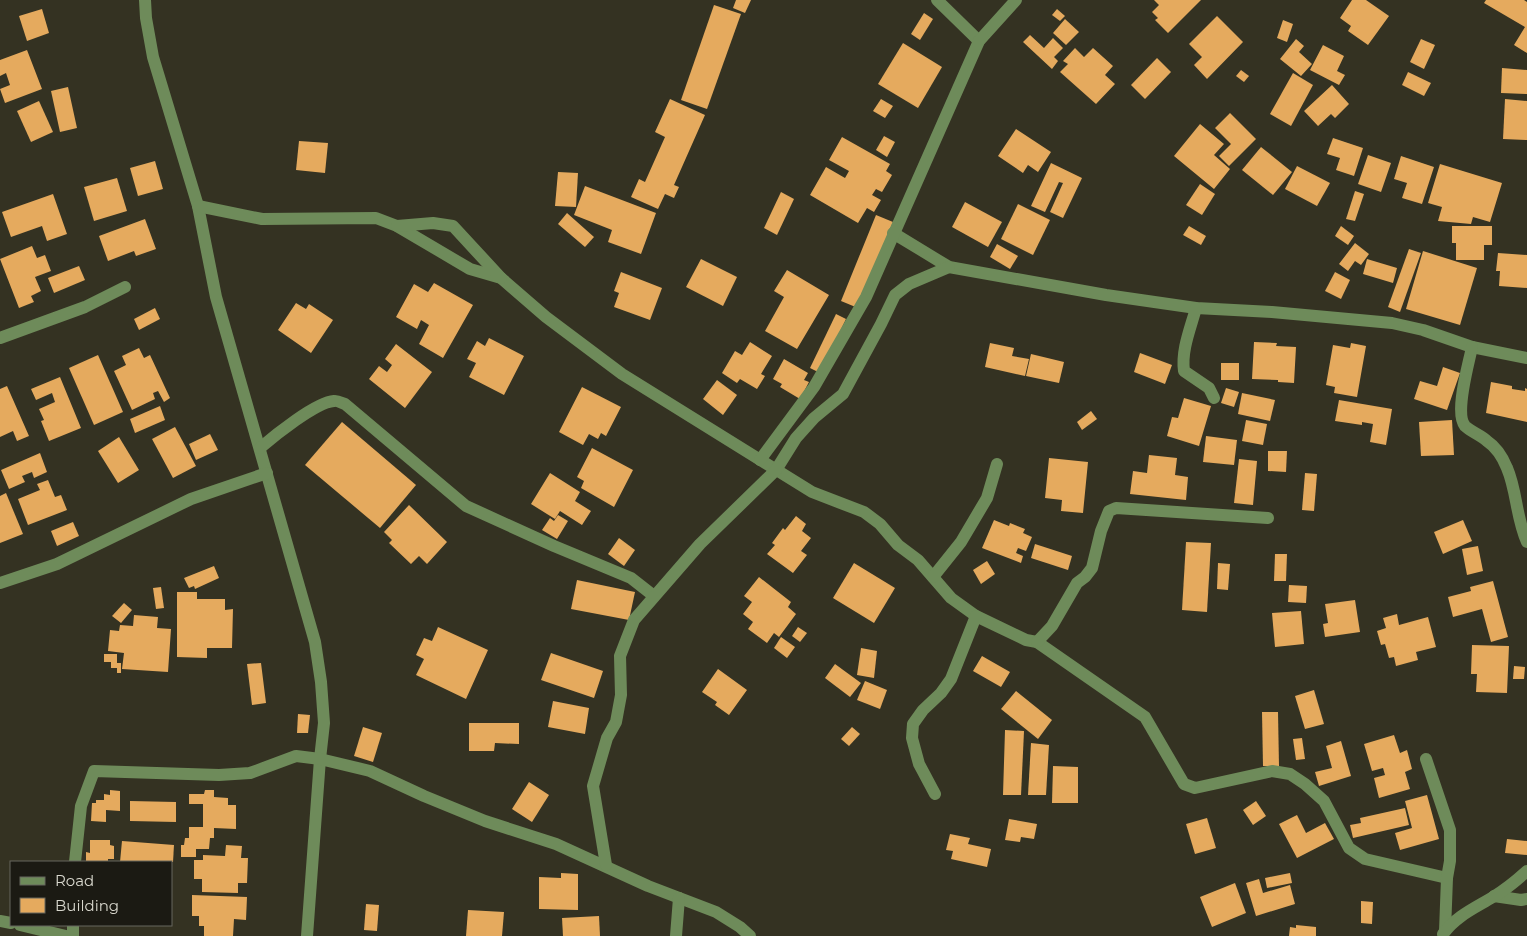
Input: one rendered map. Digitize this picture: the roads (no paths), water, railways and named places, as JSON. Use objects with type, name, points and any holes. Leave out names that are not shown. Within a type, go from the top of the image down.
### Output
[{"type":"street","points":[[145,0],[152,57],[198,206],[216,297],[315,642],[321,682],[324,723],[307,936]]},
{"type":"street","points":[[937,0],[979,41]]},
{"type":"street","points":[[760,460],[814,387],[866,298],[979,41],[1016,0]]},
{"type":"street","points":[[198,206],[262,219],[376,218],[397,226],[470,269],[501,278]]},
{"type":"street","points":[[397,226],[433,223],[454,226],[501,278],[546,317],[622,374],[812,492],[864,512],[880,524],[898,545],[918,560],[951,598],[976,616],[1026,640],[1037,642],[1145,717],[1184,784],[1195,788],[1272,771],[1290,774],[1324,801],[1348,848],[1365,859],[1447,878]]},
{"type":"street","points":[[894,233],[949,267],[1106,295],[1196,308],[1282,313],[1392,323],[1423,330],[1472,347],[1527,358]]},
{"type":"street","points":[[606,865],[593,786],[607,738],[616,722],[621,695],[620,656],[634,620],[700,544],[776,470],[796,438],[814,418],[843,394],[895,295],[909,284],[949,267]]},
{"type":"street","points":[[0,338],[85,307],[125,287]]},
{"type":"street","points":[[1196,308],[1187,338],[1183,363],[1184,370],[1209,388],[1214,398]]},
{"type":"street","points":[[1472,347],[1465,378],[1461,416],[1465,425],[1488,441],[1500,454],[1508,469],[1518,519],[1527,542]]},
{"type":"street","points":[[260,448],[291,423],[320,406],[334,401],[345,404],[466,506],[554,546],[632,578],[654,596]]},
{"type":"street","points":[[933,577],[961,542],[987,498],[997,464]]},
{"type":"street","points":[[0,583],[56,564],[191,499],[267,473]]},
{"type":"street","points":[[1037,642],[1052,626],[1076,583],[1085,577],[1092,568],[1101,532],[1109,511],[1116,508],[1268,518]]},
{"type":"street","points":[[935,794],[919,764],[912,738],[913,724],[951,679],[976,616]]},
{"type":"street","points":[[75,861],[81,806],[94,771],[219,775],[250,773],[296,756],[320,759],[370,771],[468,814],[556,844],[606,865],[648,886],[716,912],[740,927],[750,936]]},
{"type":"street","points":[[1426,759],[1450,830],[1450,861],[1447,878],[1444,934]]},
{"type":"street","points":[[1444,934],[1459,917],[1494,896],[1527,871]]},
{"type":"street","points":[[1494,896],[1527,900]]},
{"type":"street","points":[[676,936],[679,898]]},
{"type":"street","points":[[24,926],[66,936]]}]
